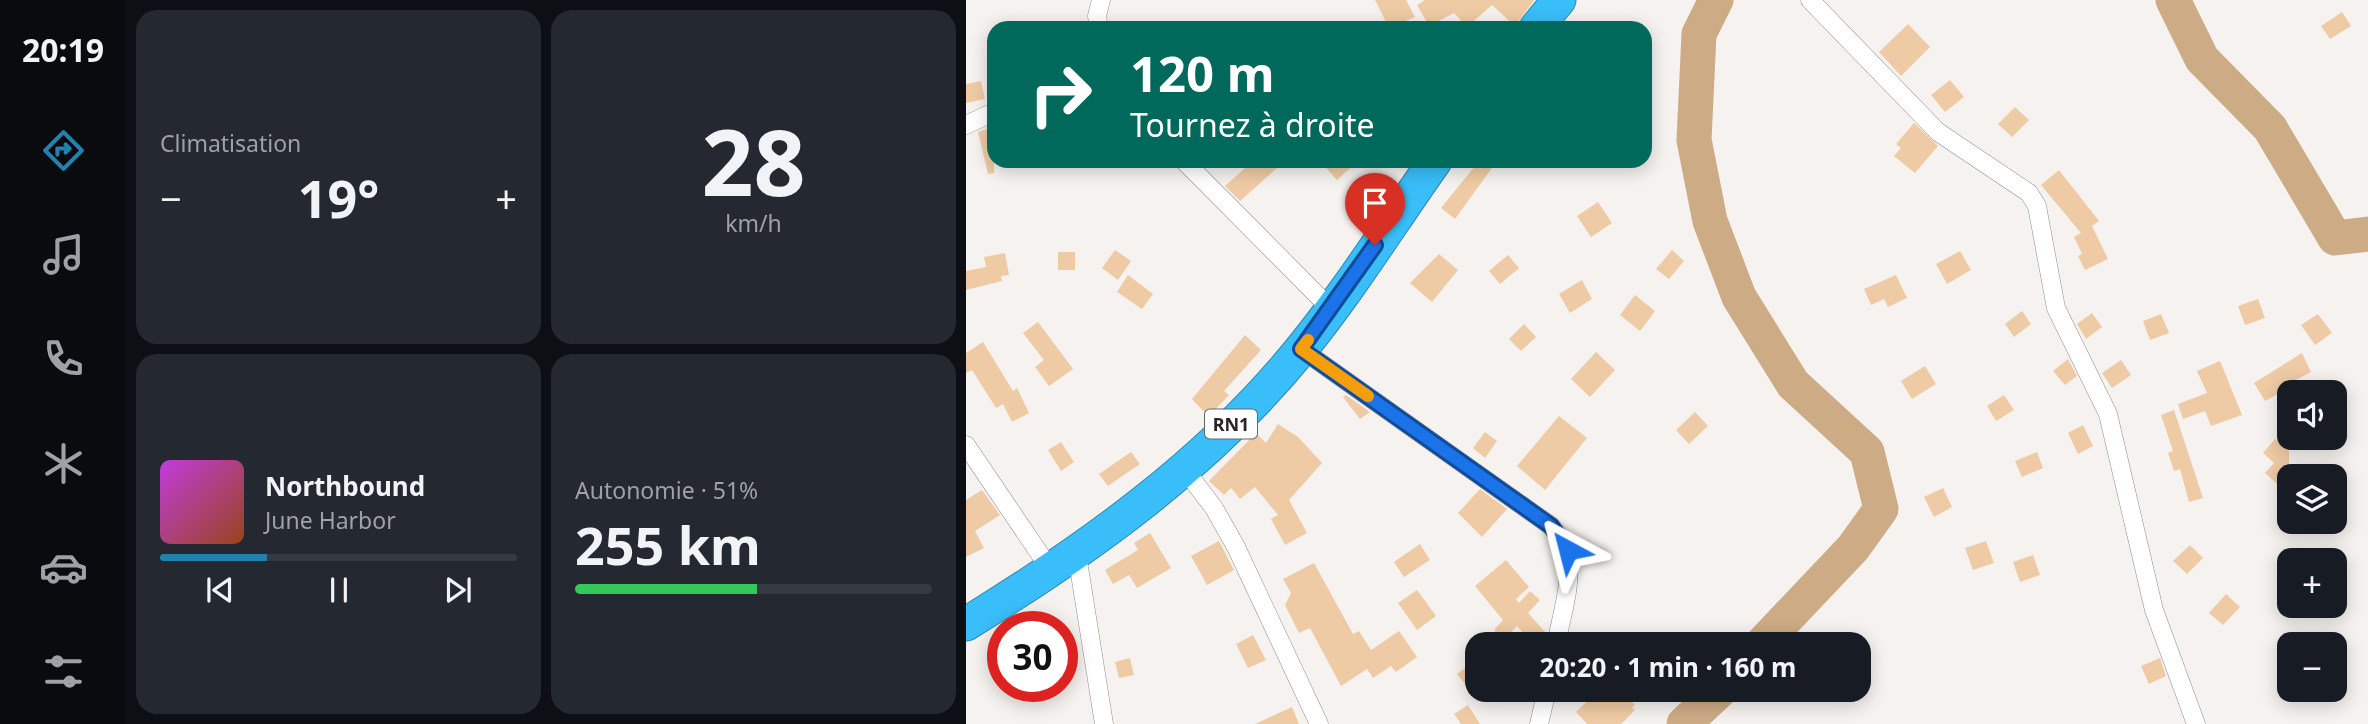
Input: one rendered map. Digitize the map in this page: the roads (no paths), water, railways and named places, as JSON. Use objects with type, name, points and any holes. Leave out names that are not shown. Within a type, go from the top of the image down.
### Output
[{"type":"highway","points":[[1542,21],[1559,0]]},
{"type":"highway","name":"RN1","points":[[966,624],[1064,563],[1185,470],[1301,349],[1430,168]]},
{"type":"street","points":[[1098,21],[1101,0]]},
{"type":"street","points":[[1810,0],[1938,132],[2029,193],[2037,206],[2056,308],[2108,414],[2154,610],[2196,724]]},
{"type":"street","points":[[966,125],[987,115]]},
{"type":"street","points":[[1191,168],[1331,309]]},
{"type":"street","points":[[1301,349],[1560,535],[1568,550],[1570,564],[1558,632]]},
{"type":"street","points":[[966,444],[1064,563],[1104,724]]},
{"type":"street","points":[[1185,470],[1214,508],[1236,547],[1319,724]]},
{"type":"street","points":[[1539,724],[1544,702]]},
{"type":"waterway","points":[[1716,0],[1699,34],[1694,140],[1710,221],[1739,297],[1793,384],[1867,452],[1881,509],[1853,548],[1773,632]]},
{"type":"waterway","points":[[2173,0],[2202,59],[2270,128],[2335,238],[2368,234]]},
{"type":"waterway","points":[[1684,724],[1707,702]]}]
